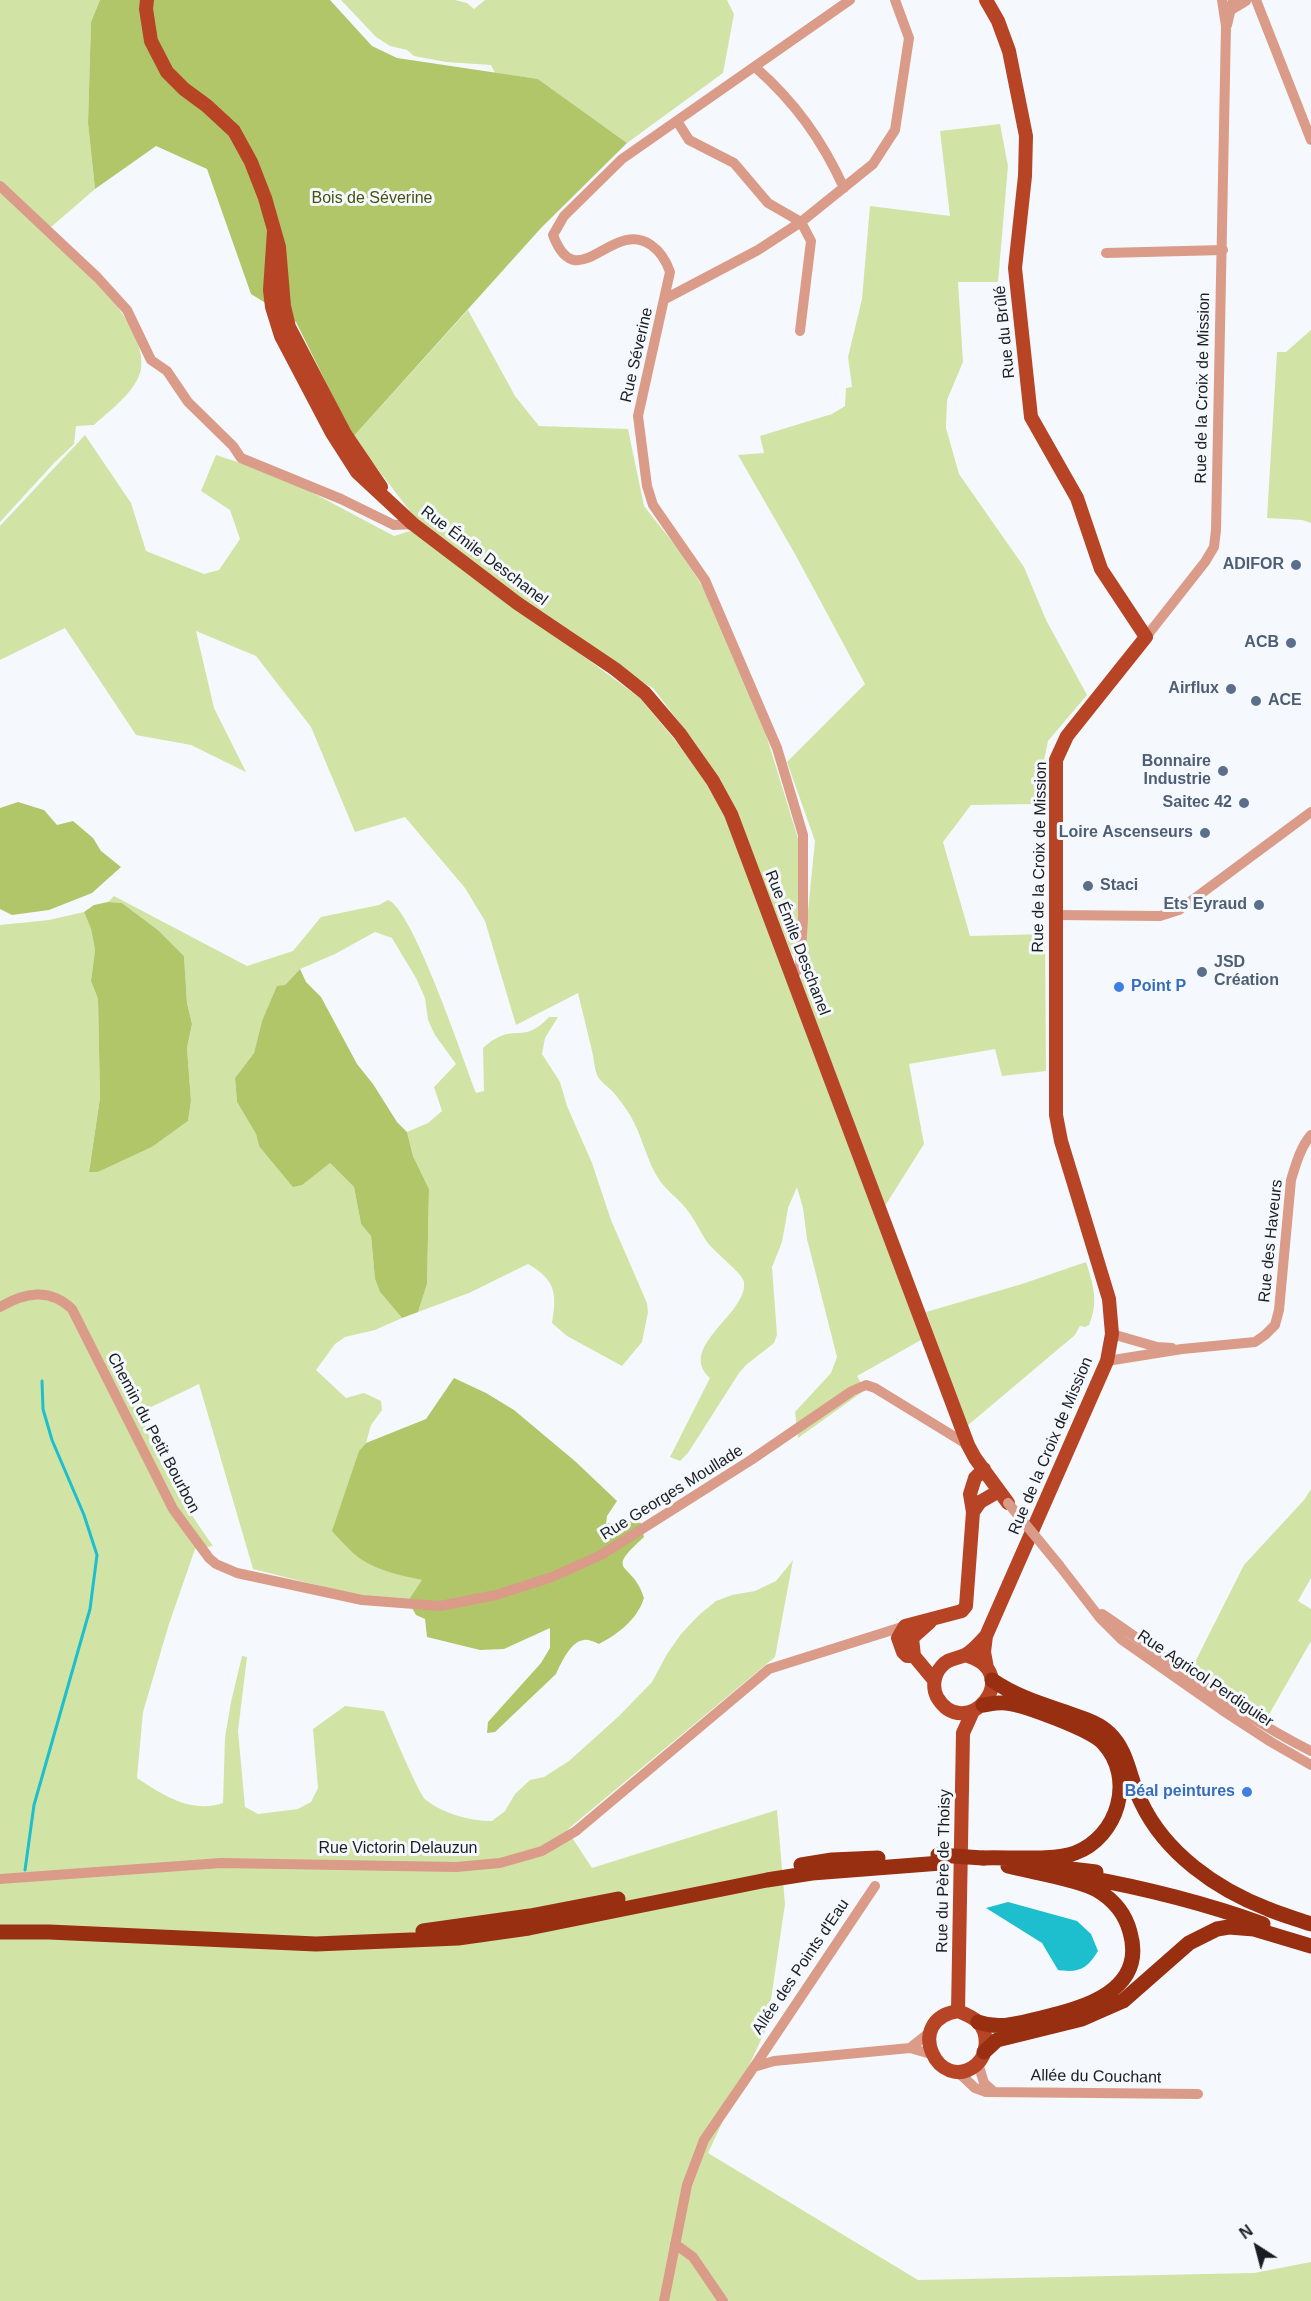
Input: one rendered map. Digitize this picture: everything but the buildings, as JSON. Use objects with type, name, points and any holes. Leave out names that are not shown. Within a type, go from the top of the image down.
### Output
[{"type":"highway","points":[[990,1674],[1021,1696],[1086,1719],[1107,1731],[1119,1744],[1129,1764],[1139,1800],[1147,1815],[1170,1847],[1228,1891],[1268,1909],[1311,1924]]},
{"type":"highway","points":[[978,1708],[1004,1703],[1018,1705],[1090,1733],[1103,1743],[1111,1755],[1118,1771],[1121,1789],[1117,1810],[1111,1823],[1099,1838],[1084,1850],[1060,1856],[983,1861]]},
{"type":"highway","points":[[0,1932],[50,1932],[316,1944],[458,1938],[529,1928],[767,1880],[940,1859]]},
{"type":"highway","points":[[0,1924],[315,1933],[420,1931],[530,1916],[745,1874],[832,1860],[940,1859],[983,1861],[1152,1882],[1231,1903],[1311,1930]]},
{"type":"highway","points":[[983,1861],[1140,1887],[1229,1912],[1311,1941]]},
{"type":"highway","points":[[978,2022],[989,2026],[1007,2026],[1083,2008],[1100,2000],[1122,1980],[1129,1967],[1132,1952],[1132,1937],[1121,1910],[1103,1894],[1082,1885],[1008,1866]]},
{"type":"highway","points":[[981,2057],[997,2040],[1082,2019],[1123,2001],[1189,1943],[1216,1929],[1229,1927],[1254,1929],[1311,1946]]},
{"type":"main road","name":"Rue Émile Deschanel","points":[[147,0],[146,9],[151,41],[167,72],[184,90],[207,106],[234,131],[251,162],[265,198],[274,231],[270,290],[272,307],[281,336],[332,434],[357,472],[413,524],[517,603],[645,693],[680,734],[713,781],[731,814],[968,1445],[1004,1497]]},
{"type":"main road","name":"Rue du Brûlé","points":[[986,0],[998,21],[1009,51],[1026,136],[1025,176],[1015,268],[1030,417],[1077,498],[1101,569],[1146,637]]},
{"type":"main road","name":"Rue de la Croix de Mission","points":[[986,1636],[1107,1361],[1112,1334],[1109,1299],[1061,1141],[1056,1114],[1056,760],[1066,736],[1146,637]]},
{"type":"main road","points":[[904,1626],[962,1611],[966,1606],[973,1512],[970,1494],[975,1479],[984,1469]]},
{"type":"main road","points":[[973,1512],[980,1502],[1004,1497]]},
{"type":"main road","points":[[936,1617],[918,1630],[912,1638],[918,1660],[942,1665]]},
{"type":"main road","name":"Rue du Père de Thoisy","points":[[904,1626],[897,1641],[903,1652],[918,1660],[934,1680],[935,1694],[952,1711],[963,1733],[958,2011]]},
{"type":"main road","points":[[934,1680],[942,1665],[965,1655],[986,1636]]},
{"type":"main road","points":[[986,1636],[984,1652],[990,1674]]},
{"type":"main road","points":[[965,1655],[976,1658],[990,1674]]},
{"type":"main road","name":"Rue du Père de Thoisy","points":[[963,1733],[978,1708],[991,1694],[990,1674]]},
{"type":"main road","points":[[952,1711],[962,1713],[978,1708]]},
{"type":"main road","points":[[958,2011],[978,2022],[984,2031],[986,2041],[981,2057],[969,2069],[957,2071],[946,2068],[931,2054],[930,2033],[941,2017],[949,2012],[958,2011]]},
{"type":"street","name":"Rue Séverine","points":[[792,977],[800,967],[803,919],[803,835],[780,758],[705,580],[653,506],[648,486],[638,416],[670,272],[657,249],[644,240],[632,238],[618,242],[578,261],[569,260],[559,250],[553,235],[564,216],[622,159],[850,0]]},
{"type":"street","points":[[665,299],[758,250],[801,222],[873,164],[895,130],[909,38],[895,0]]},
{"type":"street","name":"Rue de la Croix de Mission","points":[[1146,637],[1205,562],[1214,547],[1223,250],[1226,26],[1222,0]]},
{"type":"street","points":[[1246,0],[1257,3],[1311,140]]},
{"type":"street","name":"Rue de la Croix de Mission","points":[[1226,26],[1232,5],[1246,0]]},
{"type":"street","points":[[755,67],[778,88],[803,117],[827,152],[844,188]]},
{"type":"street","points":[[677,121],[689,140],[734,163],[768,203],[801,222],[811,241],[800,331]]},
{"type":"street","points":[[0,186],[98,278],[127,310],[151,360],[167,371],[188,402],[241,458],[341,499],[394,525],[413,524]]},
{"type":"street","points":[[1106,254],[1223,250]]},
{"type":"street","points":[[1055,915],[1160,916],[1179,910],[1311,812]]},
{"type":"street","name":"Rue des Haveurs","points":[[1107,1361],[1182,1349],[1255,1342],[1275,1325],[1279,1310],[1291,1180],[1305,1142],[1311,1135]]},
{"type":"street","name":"Chemin du Petit Bourbon","points":[[0,1307],[16,1298],[36,1293],[64,1302],[72,1309],[173,1509],[209,1558],[216,1564],[237,1573],[362,1600]]},
{"type":"street","name":"Rue des Haveurs","points":[[1112,1334],[1157,1347],[1182,1349]]},
{"type":"street","name":"Rue Georges Moullade","points":[[362,1600],[440,1606],[496,1595],[552,1577],[601,1555],[751,1460],[852,1391],[866,1385],[875,1388],[968,1445]]},
{"type":"street","name":"Rue Agricol Perdiguier","points":[[1004,1497],[1091,1607],[1122,1640],[1232,1717],[1311,1765]]},
{"type":"street","name":"Rue Agricol Perdiguier","points":[[1091,1607],[1228,1702],[1287,1739],[1311,1751]]},
{"type":"street","name":"Rue Victorin Delauzun","points":[[0,1879],[221,1863],[456,1868],[500,1863],[542,1851],[576,1831],[770,1670],[904,1626]]},
{"type":"street","name":"Allée des Points d'Eau","points":[[754,2067],[875,1886]]},
{"type":"street","points":[[910,2048],[930,2033]]},
{"type":"street","points":[[664,2301],[687,2185],[704,2140],[754,2067],[774,2061],[910,2048],[931,2054]]},
{"type":"street","points":[[981,2057],[984,2084],[993,2091]]},
{"type":"street","name":"Allée du Couchant","points":[[957,2071],[975,2088],[986,2092],[1198,2094]]},
{"type":"street","points":[[675,2244],[693,2257],[723,2301]]},
{"type":"green space","points":[[0,0],[100,0],[91,22],[88,123],[95,189],[50,228],[123,314],[134,334],[140,352],[141,369],[128,393],[94,425],[76,426],[74,444],[0,522]]},
{"type":"green space","name":"Bois de Séverine","points":[[100,0],[330,0],[372,46],[397,58],[538,79],[627,143],[541,228],[353,437],[296,322],[251,294],[207,169],[156,146],[95,189],[88,123],[91,22]]},
{"type":"green space","points":[[341,0],[455,0],[467,3],[474,9],[485,0],[727,0],[734,14],[723,73],[627,143],[538,79],[495,73],[491,65],[446,62],[414,56],[407,50],[390,46],[376,37]]},
{"type":"green space","points":[[1000,124],[1008,166],[998,282],[958,282],[963,362],[947,400],[946,428],[959,474],[1024,567],[1046,620],[1087,695],[1048,741],[1035,804],[971,805],[943,842],[970,936],[1045,934],[1046,1071],[1002,1076],[995,1049],[909,1064],[924,1144],[885,1206],[801,981],[815,841],[787,762],[865,684],[795,554],[738,455],[764,453],[760,436],[832,414],[845,406],[846,388],[852,387],[848,357],[862,299],[870,206],[950,216],[940,131]]},
{"type":"green space","points":[[468,310],[515,396],[539,426],[628,429],[644,506],[678,549],[705,590],[764,728],[800,845],[800,904],[796,952],[792,955],[738,816],[725,789],[697,746],[653,688],[632,677],[573,632],[486,574],[416,519],[353,437]]},
{"type":"green space","points":[[1311,330],[1311,523],[1302,520],[1267,518],[1277,352],[1286,352]]},
{"type":"green space","points":[[85,435],[131,503],[146,551],[204,574],[219,570],[240,539],[230,510],[201,491],[216,455],[283,477],[394,536],[410,531],[419,535],[640,698],[704,775],[729,822],[921,1340],[857,1376],[865,1390],[798,1438],[795,1412],[831,1373],[837,1357],[807,1239],[803,1208],[797,1187],[788,1208],[782,1242],[772,1267],[777,1335],[774,1343],[739,1373],[688,1453],[680,1461],[670,1457],[710,1378],[702,1366],[702,1354],[707,1342],[736,1306],[742,1294],[744,1282],[709,1244],[686,1209],[661,1182],[650,1163],[630,1115],[598,1077],[578,993],[516,1025],[485,921],[465,888],[405,817],[355,832],[311,727],[256,656],[196,631],[214,708],[246,772],[191,745],[136,735],[65,628],[0,660],[0,526]]},
{"type":"green space","points":[[18,802],[44,810],[57,825],[73,821],[93,838],[101,851],[121,867],[92,893],[49,910],[12,915],[0,909],[0,808]]},
{"type":"green space","points":[[114,896],[247,966],[293,951],[321,917],[379,905],[388,900],[398,910],[411,930],[424,957],[476,1093],[484,1091],[483,1048],[502,1035],[527,1032],[541,1025],[549,1017],[558,1017],[545,1038],[542,1054],[560,1082],[567,1106],[592,1163],[611,1220],[647,1303],[648,1312],[642,1342],[622,1366],[567,1336],[552,1323],[554,1296],[552,1289],[544,1276],[528,1264],[469,1293],[418,1312],[427,1284],[429,1189],[413,1156],[407,1132],[428,1123],[442,1111],[434,1087],[456,1064],[435,1035],[428,1020],[425,998],[392,938],[375,932],[335,954],[300,969],[285,985],[262,1021],[254,1053],[235,1078],[237,1102],[256,1134],[259,1146],[330,1163],[354,1187],[361,1224],[371,1236],[375,1279],[380,1292],[402,1318],[375,1330],[345,1337],[335,1344],[316,1370],[346,1398],[364,1393],[381,1401],[382,1410],[371,1425],[366,1443],[359,1451],[344,1543],[370,1563],[390,1572],[423,1580],[408,1601],[360,1596],[253,1569],[199,1384],[143,1411],[146,1427],[161,1463],[213,1546],[195,1549],[169,1624],[143,1712],[137,1778],[178,1801],[200,1806],[223,1803],[225,1737],[242,1656],[247,1657],[238,1731],[245,1807],[258,1814],[298,1809],[311,1802],[318,1788],[313,1729],[345,1706],[384,1711],[411,1773],[426,1800],[458,1816],[492,1821],[505,1811],[515,1794],[530,1780],[544,1777],[569,1761],[619,1716],[652,1682],[681,1634],[699,1615],[716,1601],[732,1595],[755,1591],[776,1581],[793,1560],[775,1657],[567,1830],[592,1868],[777,1810],[785,1904],[767,2027],[708,2153],[918,2280],[1254,2273],[1311,2262],[1311,2301],[0,2301],[0,925],[49,920],[84,912],[91,929],[95,950],[91,981],[98,999],[100,1098],[89,1171],[98,1172],[152,1147],[188,1121],[191,1101],[187,1048],[192,1024],[187,1003],[184,956],[158,930],[122,903],[108,902]]},
{"type":"green space","points":[[108,902],[122,903],[158,930],[184,956],[187,1003],[192,1024],[187,1048],[191,1101],[188,1121],[152,1147],[98,1172],[89,1172],[100,1098],[98,999],[91,981],[95,950],[91,929],[84,912],[94,905]]},
{"type":"green space","points":[[300,969],[306,982],[321,997],[357,1064],[373,1084],[397,1122],[407,1132],[413,1156],[429,1189],[427,1284],[418,1312],[402,1318],[380,1292],[375,1279],[371,1236],[361,1224],[354,1187],[330,1163],[302,1185],[293,1187],[259,1146],[256,1134],[237,1102],[235,1078],[254,1053],[262,1021],[277,986],[285,985]]},
{"type":"green space","points":[[1086,1262],[1093,1286],[1094,1301],[1089,1325],[1080,1326],[1075,1335],[967,1426],[926,1312],[1022,1284]]},
{"type":"green space","points":[[454,1378],[486,1393],[514,1410],[576,1462],[617,1501],[607,1516],[606,1524],[628,1520],[641,1523],[644,1537],[631,1549],[623,1563],[624,1568],[639,1586],[644,1598],[632,1620],[620,1631],[599,1644],[586,1640],[575,1644],[567,1653],[556,1674],[495,1732],[487,1733],[488,1722],[541,1663],[550,1648],[550,1628],[504,1649],[480,1650],[427,1637],[425,1619],[416,1615],[408,1601],[422,1580],[367,1563],[352,1552],[332,1531],[359,1451],[366,1443],[426,1419]]},
{"type":"green space","points":[[1311,1489],[1311,1578],[1298,1601],[1311,1609],[1311,1641],[1267,1718],[1192,1668],[1244,1565],[1304,1500]]},
{"type":"water","points":[[1008,1902],[1077,1921],[1091,1934],[1098,1951],[1082,1968],[1072,1971],[1058,1970],[1042,1943],[986,1908]]},
{"type":"waterway","points":[[25,1870],[34,1805],[90,1609],[97,1555],[84,1515],[52,1440],[43,1409],[42,1381]]},
{"type":"place","name":"ADIFOR","points":[[1296,565]]},
{"type":"place","name":"ACB","points":[[1291,643]]},
{"type":"place","name":"Airflux","points":[[1231,689]]},
{"type":"place","name":"ACE","points":[[1256,701]]},
{"type":"place","name":"Bonnaire Industrie","points":[[1223,771]]},
{"type":"place","name":"Saitec 42","points":[[1244,803]]},
{"type":"place","name":"Loire Ascenseurs","points":[[1205,833]]},
{"type":"place","name":"Staci","points":[[1088,886]]},
{"type":"place","name":"Ets Eyraud","points":[[1259,905]]},
{"type":"place","name":"JSD Création","points":[[1202,972]]},
{"type":"place","name":"Point P","points":[[1119,987]]},
{"type":"place","name":"Béal peintures","points":[[1247,1792]]}]
